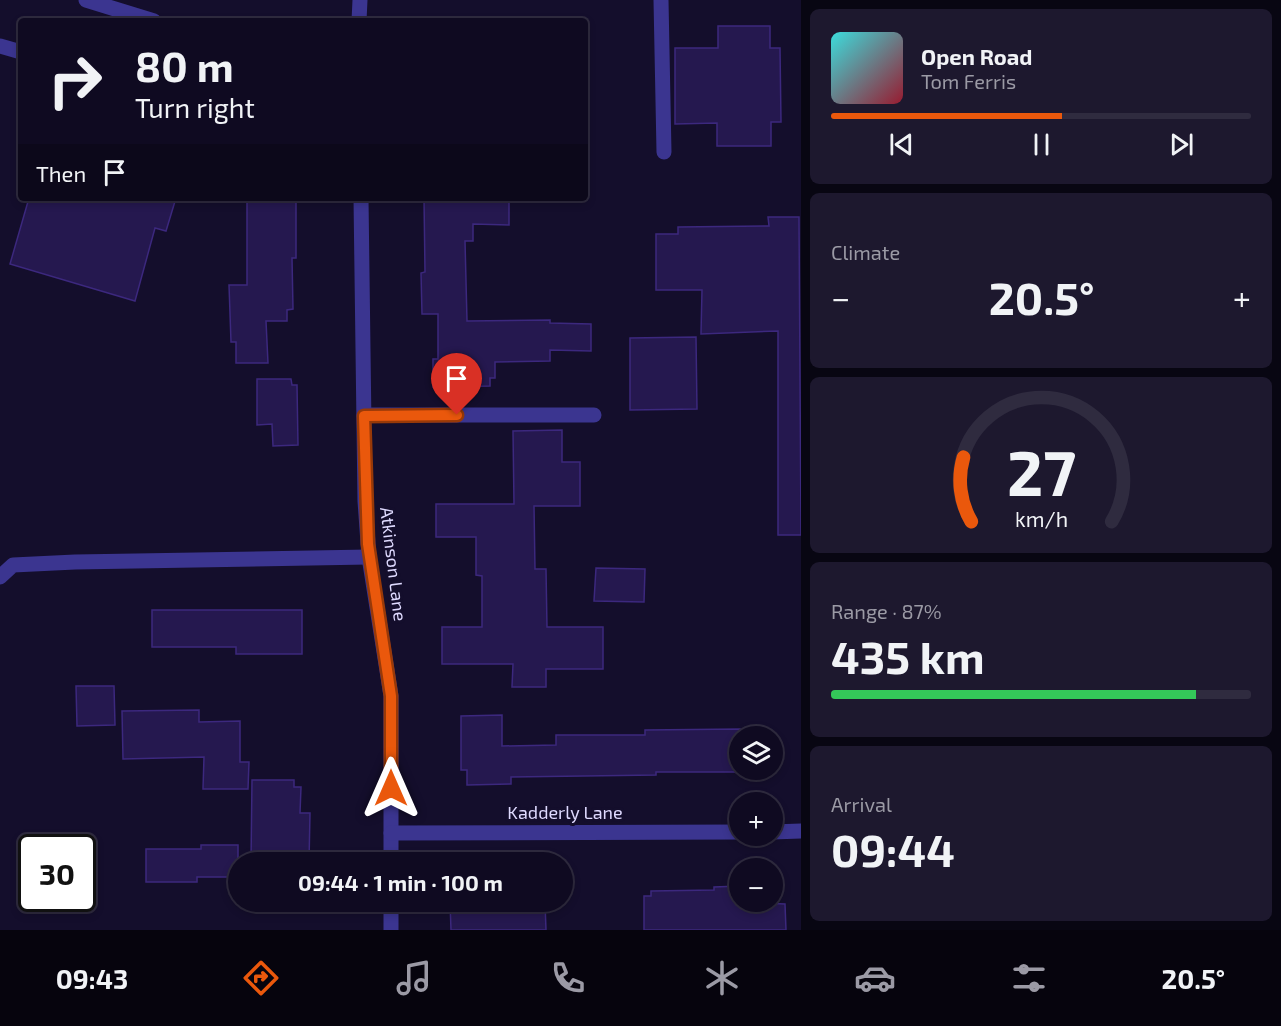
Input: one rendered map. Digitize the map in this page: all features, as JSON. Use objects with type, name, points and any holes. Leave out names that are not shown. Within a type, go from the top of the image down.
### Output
[{"type":"street","points":[[86,0],[144,18]]},
{"type":"street","points":[[359,18],[360,0]]},
{"type":"street","points":[[661,0],[664,152]]},
{"type":"street","points":[[0,46],[18,51]]},
{"type":"street","name":"Atkinson Lane","points":[[361,201],[365,501],[369,557],[391,696],[391,852]]},
{"type":"street","points":[[364,416],[594,415]]},
{"type":"street","points":[[0,578],[13,565],[369,557]]},
{"type":"street","points":[[783,832],[801,831]]},
{"type":"street","name":"Kadderly Lane","points":[[391,834],[729,832]]},
{"type":"street","points":[[391,912],[391,930]]},
{"type":"building","points":[[718,26],[770,26],[770,48],[780,48],[781,122],[771,122],[771,146],[717,146],[717,123],[675,124],[675,48],[718,48]]},
{"type":"building","points":[[28,201],[175,201],[166,231],[155,228],[135,301],[10,264]]},
{"type":"building","points":[[424,201],[509,201],[509,225],[473,224],[473,241],[465,241],[467,321],[550,320],[550,323],[591,324],[591,351],[550,350],[550,361],[495,362],[495,378],[490,378],[490,386],[433,387],[433,359],[438,359],[438,314],[422,314],[421,273],[425,272]]},
{"type":"building","points":[[247,202],[296,202],[296,258],[292,258],[293,309],[287,310],[287,321],[266,321],[268,363],[236,363],[236,342],[231,342],[229,285],[247,285]]},
{"type":"building","points":[[768,217],[799,217],[801,535],[778,535],[778,331],[701,334],[702,290],[656,290],[656,234],[678,234],[678,227],[769,226]]},
{"type":"building","points":[[696,337],[697,409],[630,410],[630,338]]},
{"type":"building","points":[[257,379],[291,379],[292,385],[297,385],[298,445],[273,446],[272,424],[257,425]]},
{"type":"building","points":[[562,430],[562,462],[580,462],[580,506],[534,506],[535,569],[546,569],[547,627],[603,627],[603,669],[546,669],[546,687],[512,687],[513,664],[442,664],[442,627],[482,627],[482,576],[476,575],[476,537],[436,537],[436,504],[514,504],[513,431]]},
{"type":"building","points":[[596,568],[645,569],[644,602],[594,601]]},
{"type":"building","points":[[152,610],[302,610],[302,654],[236,654],[236,647],[152,647]]},
{"type":"building","points":[[76,686],[114,686],[115,725],[77,726]]},
{"type":"building","points":[[199,710],[199,722],[240,721],[240,762],[249,762],[248,789],[203,789],[204,757],[123,759],[122,711]]},
{"type":"building","points":[[502,715],[502,746],[556,745],[556,735],[645,735],[645,730],[729,729],[729,772],[511,777],[511,784],[467,785],[467,770],[461,770],[461,716]]},
{"type":"building","points":[[252,780],[294,780],[294,787],[301,787],[300,813],[310,813],[309,852],[251,852]]},
{"type":"building","points":[[201,845],[238,845],[238,852],[228,852],[228,877],[197,877],[197,882],[146,882],[146,849],[201,849]]},
{"type":"building","points":[[729,886],[729,912],[783,912],[783,904],[785,904],[786,930],[644,930],[644,896],[651,896],[651,891],[714,890],[714,887]]},
{"type":"building","points":[[450,912],[545,912],[546,930],[451,930]]},
{"type":"route","points":[[391,788],[391,696],[368,544],[364,416],[457,415]]}]
